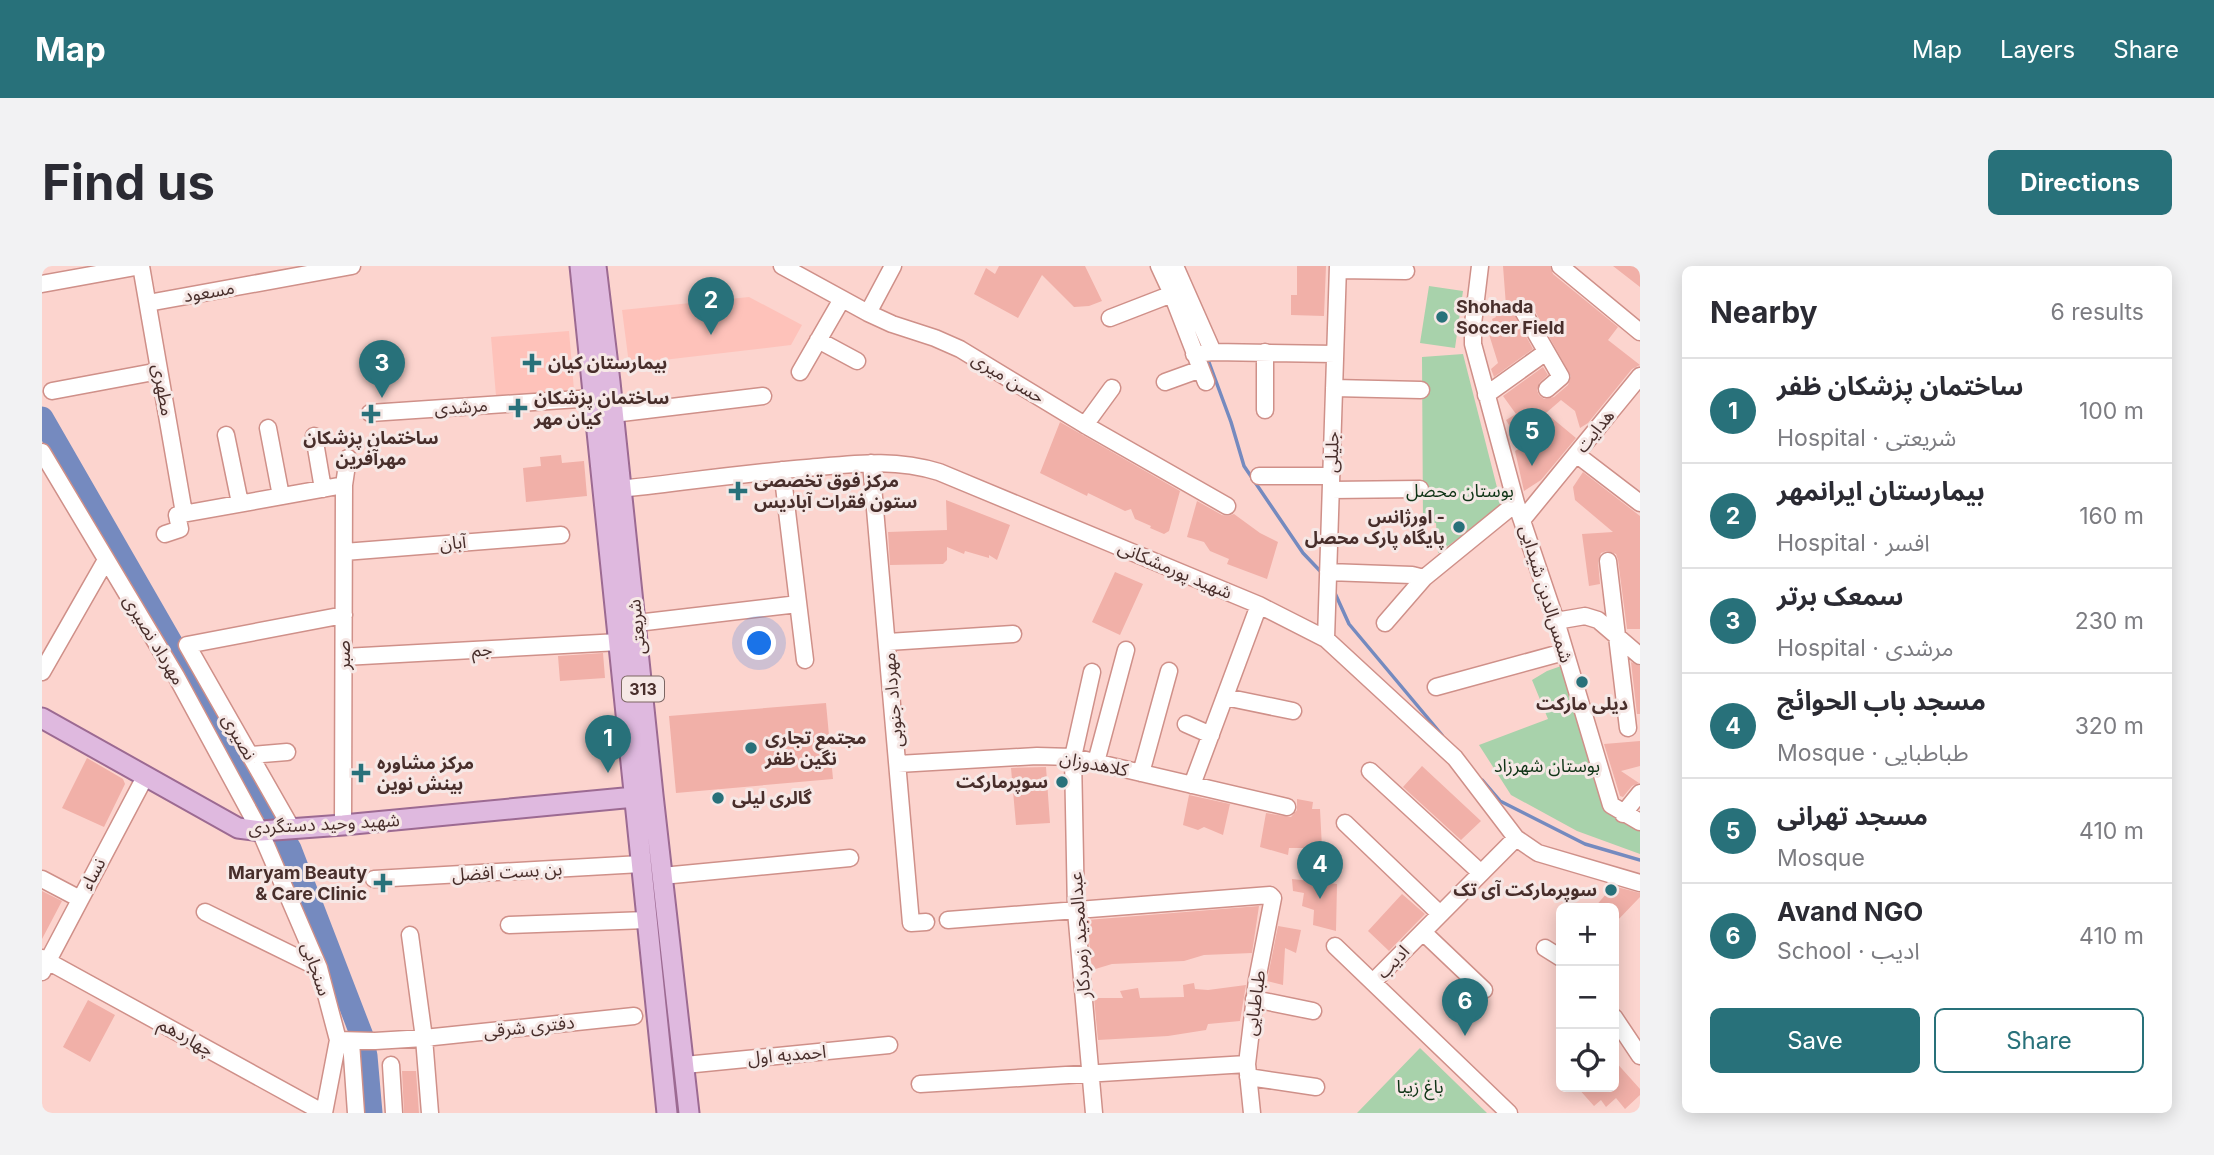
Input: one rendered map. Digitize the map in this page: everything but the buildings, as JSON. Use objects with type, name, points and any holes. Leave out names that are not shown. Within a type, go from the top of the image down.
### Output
[{"type":"main road","name":"شریعتی","points":[[580,266],[620,642],[641,802],[662,876],[689,1113]]},
{"type":"main road","name":"شریعتی","points":[[596,266],[637,623],[641,864],[667,1113]]},
{"type":"main road","name":"شهید وحید دستگردی","points":[[42,718],[238,828],[276,830],[343,825],[601,800],[641,802]]},
{"type":"main road","points":[[654,987],[676,985]]},
{"type":"street","name":"مطهری","points":[[141,266],[184,513]]},
{"type":"street","points":[[42,284],[141,266]]},
{"type":"street","name":"مسعود","points":[[148,303],[352,266]]},
{"type":"street","name":"حسن میری","points":[[782,266],[868,313],[960,349],[1085,425],[1227,506]]},
{"type":"street","points":[[868,313],[893,266]]},
{"type":"street","points":[[1159,266],[1203,376],[1165,382]]},
{"type":"street","points":[[1175,266],[1213,352]]},
{"type":"street","name":"شمس‌الدین شیدایی","points":[[1480,266],[1472,333],[1486,395],[1516,503],[1556,621],[1611,805],[1623,814]]},
{"type":"street","points":[[1560,266],[1640,332]]},
{"type":"street","points":[[1338,268],[1406,271]]},
{"type":"street","name":"جلیلی","points":[[1326,639],[1338,268]]},
{"type":"street","points":[[1110,318],[1172,294]]},
{"type":"street","points":[[800,372],[842,299]]},
{"type":"street","points":[[1523,310],[1561,377],[1547,389]]},
{"type":"street","points":[[818,340],[858,361]]},
{"type":"street","points":[[1265,352],[1265,410]]},
{"type":"street","points":[[1486,395],[1546,352]]},
{"type":"street","points":[[1194,354],[1335,354]]},
{"type":"street","points":[[52,391],[159,371]]},
{"type":"street","name":"هدایت","points":[[1523,519],[1640,376]]},
{"type":"street","points":[[1085,425],[1112,387]]},
{"type":"street","points":[[1334,388],[1421,390]]},
{"type":"street","points":[[613,414],[763,396]]},
{"type":"street","name":"مرشدی","points":[[370,413],[594,398]]},
{"type":"street","points":[[268,428],[281,496]]},
{"type":"street","points":[[226,435],[240,503]]},
{"type":"street","points":[[314,436],[323,489]]},
{"type":"street","name":"مهرداد نصیری","points":[[42,452],[47,465],[176,676],[276,830]]},
{"type":"street","points":[[1576,454],[1640,503]]},
{"type":"street","name":"صبر","points":[[343,825],[344,485],[348,458]]},
{"type":"street","name":"شهید پورمشکانی","points":[[621,489],[782,470],[871,463],[915,464],[939,472],[1259,606],[1326,639],[1455,758],[1516,838],[1538,853],[1640,883]]},
{"type":"street","name":"مهرداد جنوبی","points":[[871,463],[911,923],[926,922]]},
{"type":"street","points":[[782,470],[805,660]]},
{"type":"street","points":[[1259,476],[1420,489]]},
{"type":"street","points":[[165,534],[180,529],[177,515],[184,513],[344,485]]},
{"type":"street","points":[[1385,622],[1418,577],[1516,503]]},
{"type":"street","name":"آبان","points":[[344,552],[561,534]]},
{"type":"street","points":[[42,672],[106,560]]},
{"type":"street","points":[[1608,561],[1628,728]]},
{"type":"street","points":[[1328,572],[1418,577]]},
{"type":"street","points":[[637,623],[798,604]]},
{"type":"street","points":[[1192,785],[1259,606]]},
{"type":"street","name":"نصیری","points":[[276,830],[250,755],[187,645],[344,615]]},
{"type":"street","points":[[1556,621],[1591,616],[1640,655]]},
{"type":"street","points":[[888,642],[1013,634]]},
{"type":"street","name":"جم","points":[[344,657],[620,642]]},
{"type":"street","points":[[1096,762],[1126,650]]},
{"type":"street","points":[[1436,687],[1564,652]]},
{"type":"street","points":[[1141,772],[1168,671]]},
{"type":"street","name":"عبدالمجید زمردکار","points":[[1092,672],[1073,758],[1076,911],[1094,1113]]},
{"type":"street","points":[[1225,697],[1293,711]]},
{"type":"street","points":[[1186,724],[1211,735]]},
{"type":"street","points":[[250,755],[287,752]]},
{"type":"street","name":"کلاهدوزان","points":[[898,764],[1037,756],[1073,758],[1286,807]]},
{"type":"street","points":[[1370,771],[1480,873]]},
{"type":"street","name":"نساء","points":[[44,963],[145,777]]},
{"type":"street","points":[[1640,793],[1623,814],[1640,822]]},
{"type":"street","points":[[1345,823],[1440,914]]},
{"type":"street","name":"سنجابی","points":[[276,830],[318,968],[344,1041],[324,1113]]},
{"type":"street","name":"ادیب","points":[[1509,1113],[1373,982],[1516,838]]},
{"type":"street","points":[[662,876],[850,858]]},
{"type":"street","name":"بن بست افضل","points":[[374,879],[641,864]]},
{"type":"street","points":[[42,878],[80,899]]},
{"type":"street","name":"طباطبایی","points":[[1076,911],[1266,894],[1273,898],[1255,999],[1248,1070],[1252,1113]]},
{"type":"street","points":[[948,920],[1076,911]]},
{"type":"street","points":[[205,912],[318,968]]},
{"type":"street","points":[[509,925],[647,920]]},
{"type":"street","points":[[1423,932],[1484,990]]},
{"type":"street","points":[[410,935],[424,1038],[430,1113]]},
{"type":"street","points":[[1335,946],[1373,982]]},
{"type":"street","points":[[1545,948],[1556,955]]},
{"type":"street","name":"چهاردهم","points":[[44,963],[324,1113]]},
{"type":"street","points":[[1255,999],[1313,1011]]},
{"type":"street","name":"دفتری شرقی","points":[[344,1041],[424,1038],[634,1016]]},
{"type":"street","points":[[1619,1024],[1640,1056]]},
{"type":"street","points":[[344,1041],[356,1113]]},
{"type":"street","name":"احمدیه اول","points":[[685,1065],[890,1045]]},
{"type":"street","points":[[391,1065],[394,1113]]},
{"type":"street","points":[[920,1084],[1091,1074],[1248,1070],[1316,1087]]},
{"type":"shaded area","points":[[749,297],[802,325],[791,345],[629,364],[622,310]]},
{"type":"shaded area","name":"بیمارستان کیان","points":[[569,331],[574,390],[496,396],[491,337]]},
{"type":"green space","name":"Shohada Soccer Field","points":[[1429,286],[1463,291],[1455,348],[1420,343]]},
{"type":"green space","name":"بوستان محصل","points":[[1463,354],[1502,507],[1438,553],[1436,523],[1423,523],[1422,357]]},
{"type":"green space","name":"بوستان شهرزاد","points":[[1564,665],[1604,807],[1640,829],[1640,854],[1577,831],[1511,795],[1479,745],[1548,719],[1532,680]]},
{"type":"green space","name":"باغ زیبا","points":[[1420,1048],[1487,1113],[1357,1113]]},
{"type":"waterway","points":[[1194,329],[1202,347]]},
{"type":"waterway","points":[[1207,357],[1244,466],[1303,553],[1322,573]]},
{"type":"waterway","points":[[42,418],[290,849],[362,1036],[371,1113]]},
{"type":"waterway","points":[[1334,591],[1349,624],[1442,735]]},
{"type":"waterway","points":[[1482,780],[1500,801],[1585,844],[1640,860]]},
{"type":"place","name":"Shohada Soccer Field","points":[[1442,317]]},
{"type":"place","name":"بیمارستان ایرانمهر","points":[[711,335]]},
{"type":"place","name":"بیمارستان کیان","points":[[532,363]]},
{"type":"place","name":"سمعک برتر","points":[[382,398]]},
{"type":"place","name":"ساختمان پزشکان کیان مهر","points":[[518,408]]},
{"type":"place","name":"ساختمان پزشکان مهرآفرین","points":[[371,414]]},
{"type":"place","name":"مسجد تهرانی","points":[[1532,466]]},
{"type":"place","name":"مرکز فوق تخصصی ستون فقرات آبادیس","points":[[738,491]]},
{"type":"place","name":"اورژانس - پایگاه پارک محصل","points":[[1459,527]]},
{"type":"place","name":"دیلی مارکت","points":[[1582,682]]},
{"type":"place","name":"مجتمع تجاری نگین ظفر","points":[[751,748]]},
{"type":"place","name":"مرکز مشاوره بینش نوین","points":[[361,773]]},
{"type":"place","name":"ساختمان پزشکان ظفر","points":[[608,773]]},
{"type":"place","name":"سوپرمارکت","points":[[1062,782]]},
{"type":"place","name":"گالری لیلی","points":[[718,798]]},
{"type":"place","name":"Maryam Beauty & Care Clinic","points":[[383,883]]},
{"type":"place","name":"سوپرمارکت آی تک","points":[[1611,890]]},
{"type":"place","name":"مسجد باب الحوائج","points":[[1320,899]]},
{"type":"place","name":"Avand NGO","points":[[1465,1036]]}]
